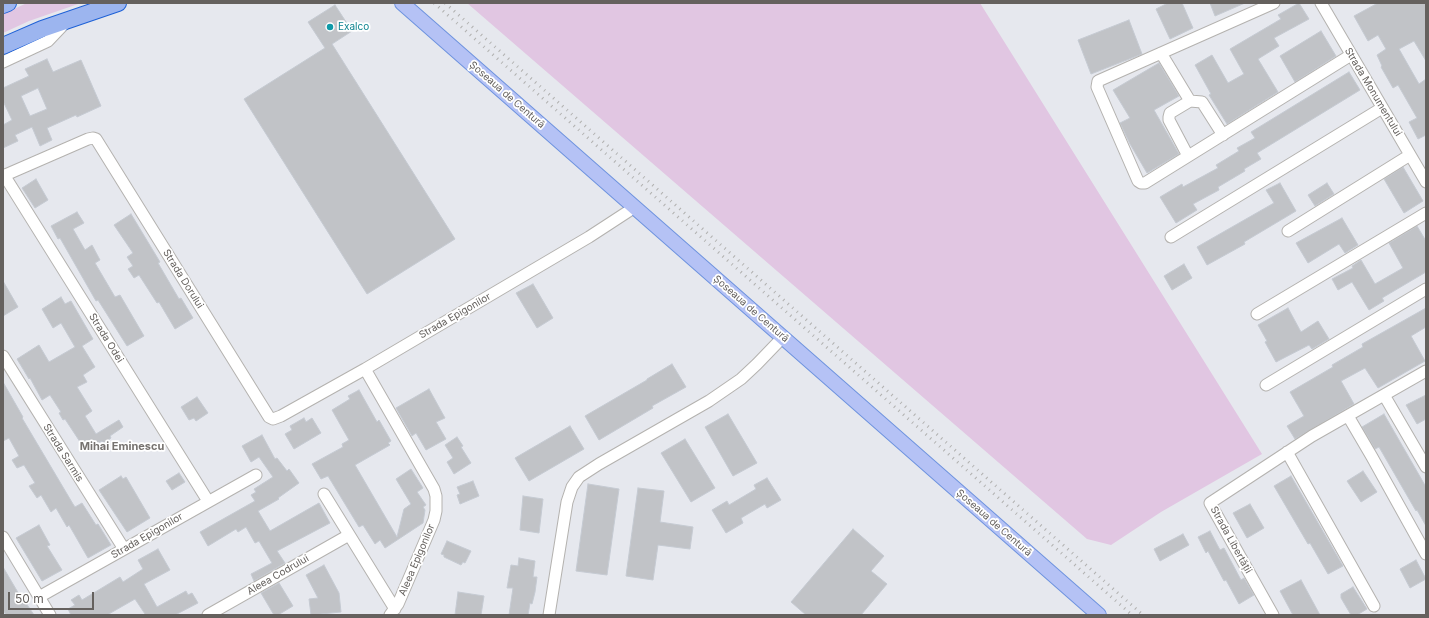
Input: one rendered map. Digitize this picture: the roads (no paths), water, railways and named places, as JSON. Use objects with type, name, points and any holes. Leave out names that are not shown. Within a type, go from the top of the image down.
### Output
[{"type":"highway","points":[[3,5],[8,3]]},
{"type":"highway","points":[[3,46],[70,19],[118,3]]},
{"type":"main road","name":"Șoseaua de Centură","points":[[402,3],[1099,615]]},
{"type":"street","points":[[1274,3],[1098,81],[1097,87],[1138,181],[1145,183],[1351,55]]},
{"type":"street","name":"Strada Monumentului","points":[[1320,3],[1426,182]]},
{"type":"street","points":[[3,62],[48,41],[70,19]]},
{"type":"street","points":[[1161,53],[1190,101]]},
{"type":"street","points":[[1188,156],[1170,120],[1170,112],[1190,101],[1202,102],[1223,134]]},
{"type":"street","points":[[1171,237],[1382,108]]},
{"type":"street","name":"Strada Dorului","points":[[4,176],[88,138],[94,138],[269,417],[273,419]]},
{"type":"street","points":[[1288,231],[1410,155]]},
{"type":"street","name":"Strada Odei","points":[[4,176],[208,501]]},
{"type":"street","name":"Strada Epigonilor","points":[[273,419],[365,369],[589,237],[635,207]]},
{"type":"street","points":[[1257,314],[1426,213]]},
{"type":"street","points":[[1266,385],[1426,289]]},
{"type":"street","points":[[549,615],[567,502],[572,487],[579,477],[709,401],[741,380],[783,337]]},
{"type":"street","name":"Strada Sarmis","points":[[3,356],[124,549]]},
{"type":"street","name":"Aleea Epigonilor","points":[[365,369],[434,489],[436,496],[436,511],[434,520],[393,612]]},
{"type":"street","name":"Strada Libertății","points":[[1273,615],[1210,502],[1286,452],[1426,370]]},
{"type":"street","points":[[1384,395],[1426,467]]},
{"type":"street","points":[[1348,416],[1426,554]]},
{"type":"street","points":[[1286,452],[1374,606]]},
{"type":"street","name":"Strada Epigonilor","points":[[39,597],[256,475]]},
{"type":"street","name":"Aleea Epigonilor","points":[[324,494],[393,612]]},
{"type":"street","name":"Aleea Codrului","points":[[208,615],[349,535]]},
{"type":"street","points":[[3,537],[50,615]]},
{"type":"railway","points":[[434,3],[1132,615]]},
{"type":"railway","points":[[445,3],[1143,615]]},
{"type":"place","name":"Exalco","points":[[330,27]]},
{"type":"district","name":"Mihai Eminescu","points":[[122,447]]}]
